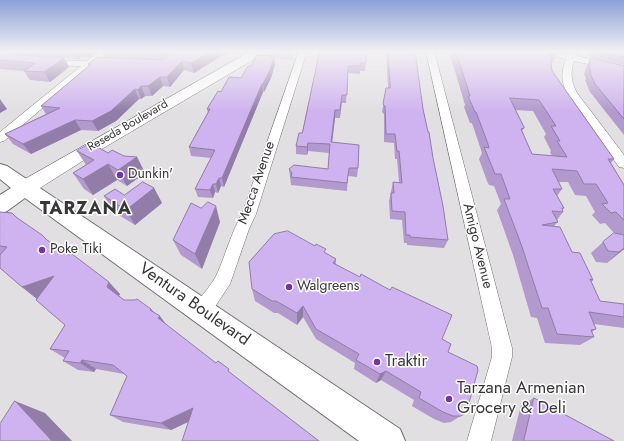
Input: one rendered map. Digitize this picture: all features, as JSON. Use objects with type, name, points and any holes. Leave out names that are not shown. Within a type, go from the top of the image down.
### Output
[{"type":"main road","name":"Reseda Boulevard","points":[[0,206],[25,188],[88,150],[223,72]]},
{"type":"main road","name":"Ventura Boulevard","points":[[0,170],[388,441]]},
{"type":"street","points":[[0,138],[80,72]]},
{"type":"street","name":"Mecca Avenue","points":[[202,310],[224,279],[241,229],[249,214],[296,72]]},
{"type":"street","name":"Amigo Avenue","points":[[435,72],[502,348],[502,357],[479,441]]},
{"type":"street","points":[[567,72],[567,84],[572,94],[624,164]]},
{"type":"building","points":[[82,72],[172,72],[167,77],[160,77],[148,86],[141,86],[138,90],[135,89],[111,111],[92,121],[75,120],[23,144],[5,134],[60,108],[41,106]]},
{"type":"building","points":[[245,72],[269,72],[262,84],[222,178],[219,178],[216,184],[213,184],[210,190],[195,189],[215,150],[189,147],[210,109],[207,109],[218,91],[221,92],[229,77],[241,78]]},
{"type":"building","points":[[315,72],[348,72],[347,95],[342,95],[340,110],[335,110],[331,142],[359,145],[358,168],[349,168],[347,183],[291,177],[292,173],[289,169],[294,165],[328,169],[330,144],[308,143],[307,147],[296,146],[299,133],[302,133]]},
{"type":"building","points":[[389,72],[418,72],[423,109],[429,132],[448,240],[410,237],[410,235],[406,235],[405,212],[392,211],[391,193],[394,193],[393,182],[402,183],[399,151],[397,151],[395,134],[386,134],[385,106],[383,104],[386,88],[390,88]]},
{"type":"building","points":[[462,72],[552,72],[614,159],[608,159],[624,185],[624,220],[616,212],[611,213],[602,204],[608,203],[596,184],[584,184],[577,171],[552,169],[562,189],[553,189],[564,208],[562,208],[563,212],[552,211],[558,222],[542,225],[560,227],[572,252],[580,253],[593,280],[590,279],[600,301],[624,304],[624,317],[589,312],[596,329],[591,330],[594,337],[557,334],[548,308],[542,308],[521,244],[504,199],[510,199],[501,174],[495,174],[484,147],[489,148],[476,112],[468,96],[470,96]],"holes":[[[510,98],[539,100],[556,126],[551,126],[560,141],[557,141],[567,157],[532,154],[521,129],[524,128]]]},
{"type":"building","points":[[591,72],[624,72],[624,119],[595,84]]},
{"type":"building","points":[[91,143],[108,153],[112,150],[124,156],[137,157],[118,170],[108,164],[83,179],[73,173],[94,160],[77,151]]},
{"type":"building","points":[[143,182],[154,188],[126,210],[104,196],[115,189],[124,195]]},
{"type":"building","points":[[208,202],[216,206],[195,254],[173,240],[191,203],[201,208]]},
{"type":"building","points":[[0,212],[12,213],[47,240],[69,255],[72,254],[109,282],[107,287],[124,300],[137,299],[151,309],[150,310],[160,316],[158,318],[216,363],[218,361],[229,369],[228,371],[319,441],[182,441],[193,408],[161,423],[110,415],[127,376],[113,365],[82,360],[80,363],[63,361],[69,351],[50,349],[65,325],[36,300],[54,276],[22,287],[0,268],[0,255],[7,247],[0,246]]},
{"type":"building","points":[[288,231],[315,246],[316,244],[326,249],[324,252],[336,259],[333,263],[360,277],[361,274],[390,290],[392,287],[452,315],[442,339],[451,344],[448,352],[477,366],[478,370],[469,403],[471,404],[467,412],[461,416],[453,416],[443,412],[419,398],[421,392],[386,371],[380,374],[356,360],[359,354],[316,329],[303,306],[297,313],[252,289],[249,262],[274,234]]},
{"type":"building","points":[[614,233],[624,235],[624,248],[619,252],[608,251],[603,242]]},
{"type":"building","points":[[534,398],[614,441],[524,441]]},
{"type":"building","points":[[15,401],[52,441],[0,441],[0,424]]},
{"type":"place","name":"Dunkin'","points":[[120,175]]},
{"type":"place","name":"Poke Tiki","points":[[42,250]]},
{"type":"place","name":"Walgreens","points":[[289,287]]},
{"type":"place","name":"Traktir","points":[[377,362]]},
{"type":"place","name":"Tarzana Armenian Grocery & Deli","points":[[449,399]]},
{"type":"district","name":"TARZANA","points":[[86,210]]}]
